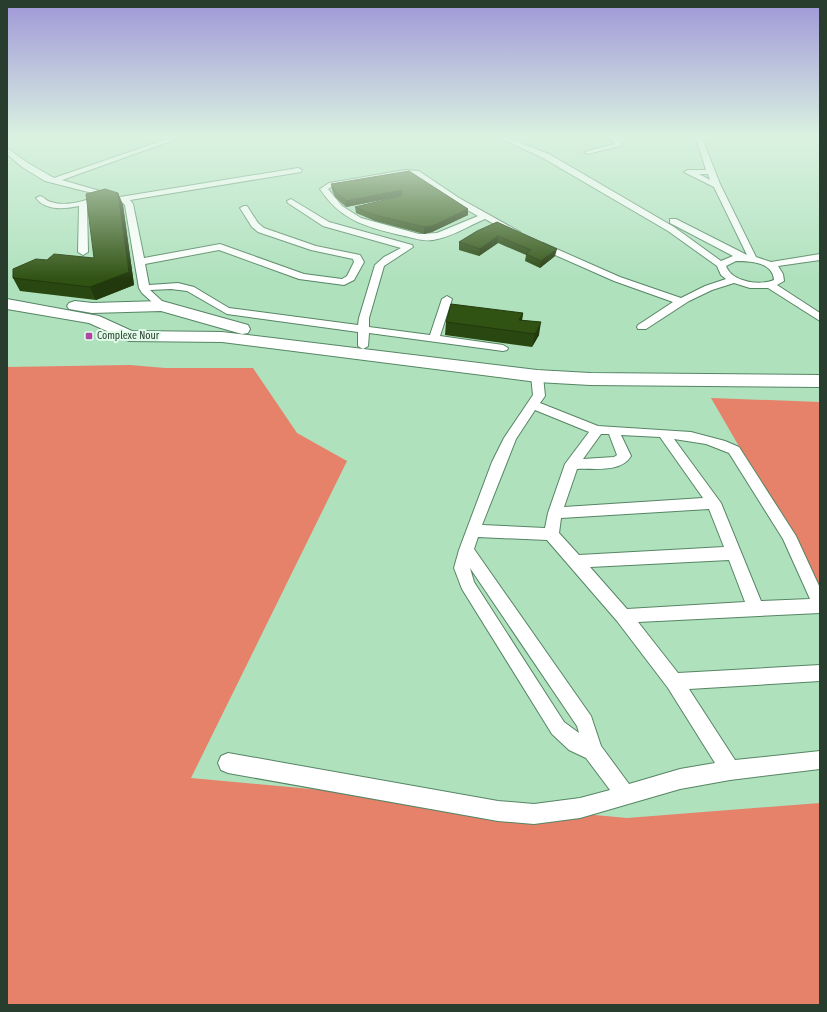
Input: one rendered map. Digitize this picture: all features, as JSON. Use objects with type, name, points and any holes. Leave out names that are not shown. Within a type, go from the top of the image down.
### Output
[{"type":"main road","points":[[7,297],[92,308],[158,306],[244,330],[363,337],[499,364],[564,370],[820,371]]},
{"type":"main road","points":[[7,304],[93,319],[134,337],[222,336],[537,376],[590,379],[820,382]]},
{"type":"main road","points":[[123,333],[118,327],[122,317],[131,311],[158,306],[175,313],[175,321],[172,325],[162,332],[149,336]]},
{"type":"street","points":[[69,185],[123,199],[206,185]]},
{"type":"street","points":[[335,185],[324,188],[328,195],[344,212],[373,225],[426,237],[438,236],[485,216]]},
{"type":"street","points":[[434,185],[456,200],[525,238],[617,279],[680,301]]},
{"type":"street","points":[[597,185],[672,228],[721,265],[724,273],[734,280],[750,285],[774,283],[820,307]]},
{"type":"street","points":[[608,185],[665,217],[749,258],[770,265],[779,274],[774,283]]},
{"type":"street","points":[[717,186],[749,258]]},
{"type":"street","points":[[40,198],[45,203],[65,206],[83,203],[107,195]]},
{"type":"street","points":[[123,199],[129,204],[144,288],[145,291],[157,301],[158,306]]},
{"type":"street","points":[[291,201],[326,224],[409,247],[387,259],[380,265],[364,318],[363,337]]},
{"type":"street","points":[[83,203],[83,252]]},
{"type":"street","points":[[139,261],[220,247],[302,277],[344,282],[351,278],[359,262],[358,258],[314,248],[261,230],[255,226],[244,208]]},
{"type":"street","points":[[344,212],[360,208]]},
{"type":"street","points":[[770,265],[820,257]]},
{"type":"street","points":[[721,265],[729,259],[749,258]]},
{"type":"street","points":[[642,327],[680,301],[705,289],[734,280]]},
{"type":"street","points":[[774,283],[820,318]]},
{"type":"street","points":[[144,288],[168,285],[196,291],[217,307],[227,311],[363,337],[434,339],[502,348]]},
{"type":"street","points":[[434,339],[447,299]]},
{"type":"street","points":[[537,376],[539,396],[532,404],[510,438],[499,462],[466,550],[462,568],[467,584],[558,728],[576,743],[593,751]]},
{"type":"street","points":[[532,404],[597,430],[613,430],[704,440],[724,445],[734,450],[789,536],[820,606],[756,608],[623,616]]},
{"type":"street","points":[[551,534],[555,513],[572,464],[597,430]]},
{"type":"street","points":[[572,464],[617,462],[621,460],[624,456],[613,430]]},
{"type":"street","points":[[665,435],[714,503],[756,608]]},
{"type":"street","points":[[555,513],[714,503]]},
{"type":"street","points":[[474,531],[551,534],[623,616],[674,682],[730,770]]},
{"type":"street","points":[[466,550],[585,722],[593,751],[625,794]]},
{"type":"street","points":[[574,562],[735,553]]},
{"type":"street","points":[[674,682],[820,673]]},
{"type":"street","points":[[228,763],[427,797],[498,811],[534,814],[580,808],[680,778],[730,770],[820,760]]},
{"type":"shaded area","points":[[130,365],[165,368],[253,368],[297,433],[347,461],[191,778],[627,818],[820,803],[820,1005],[7,1005],[7,367]]},
{"type":"shaded area","points":[[711,398],[820,402],[820,586]]},
{"type":"building","points":[[332,185],[431,185],[468,209],[432,226],[424,227],[374,215],[355,207],[401,196],[402,190],[346,201],[335,191]]},
{"type":"building","points":[[105,189],[118,193],[129,272],[90,287],[13,278],[13,269],[36,259],[47,260],[54,254],[94,258],[86,194]]},
{"type":"building","points":[[497,222],[557,249],[541,261],[526,254],[531,250],[498,236],[480,249],[459,242],[477,231]]},
{"type":"building","points":[[451,304],[523,313],[519,320],[541,322],[535,334],[446,322]]},
{"type":"place","name":"Complexe Nour","points":[[89,336]]}]
